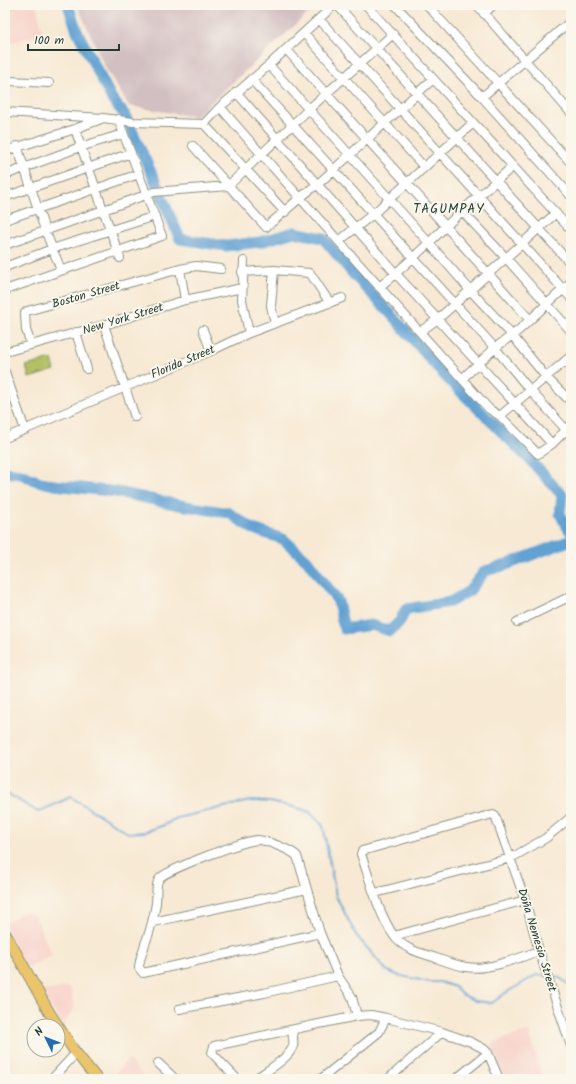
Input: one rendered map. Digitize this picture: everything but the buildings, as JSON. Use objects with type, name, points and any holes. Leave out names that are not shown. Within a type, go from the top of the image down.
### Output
[{"type":"main road","points":[[5,933],[49,1012],[76,1053],[96,1079]]},
{"type":"street","points":[[204,124],[236,92],[286,50],[334,5]]},
{"type":"street","points":[[337,5],[571,264]]},
{"type":"street","points":[[366,5],[571,230]]},
{"type":"street","points":[[395,5],[482,97],[571,196]]},
{"type":"street","points":[[427,5],[571,163]]},
{"type":"street","points":[[477,5],[571,113]]},
{"type":"street","points":[[484,14],[493,5]]},
{"type":"street","points":[[319,20],[571,298]]},
{"type":"street","points":[[482,97],[571,21]]},
{"type":"street","points":[[304,33],[424,167]]},
{"type":"street","points":[[5,245],[102,209],[154,192],[228,186],[309,109],[393,34]]},
{"type":"street","points":[[286,50],[530,320]]},
{"type":"street","points":[[269,65],[512,335],[546,377],[571,402]]},
{"type":"street","points":[[5,78],[10,80],[49,83]]},
{"type":"street","points":[[220,107],[378,287],[421,331],[489,409],[500,416],[538,454],[569,430],[530,390],[495,348],[332,170],[252,79]]},
{"type":"street","points":[[193,146],[266,227],[285,212],[299,198],[318,184],[433,79]]},
{"type":"street","points":[[236,92],[396,274],[552,444]]},
{"type":"street","points":[[5,112],[103,118],[125,121],[204,124],[285,212]]},
{"type":"street","points":[[5,151],[75,129],[103,118]]},
{"type":"street","points":[[5,290],[61,270],[118,254],[162,236],[155,216],[154,192],[139,174],[123,134],[125,121]]},
{"type":"street","points":[[339,241],[373,214],[424,167],[441,154],[473,123]]},
{"type":"street","points":[[75,129],[95,191],[118,254]]},
{"type":"street","points":[[5,175],[80,147],[123,134]]},
{"type":"street","points":[[18,146],[30,187],[61,270]]},
{"type":"street","points":[[5,197],[30,187],[131,154]]},
{"type":"street","points":[[378,287],[396,274],[478,196],[513,166]]},
{"type":"street","points":[[5,220],[38,208],[95,191],[139,174]]},
{"type":"street","points":[[462,211],[571,331]]},
{"type":"street","points":[[421,331],[438,319],[454,303],[556,213]]},
{"type":"street","points":[[5,267],[52,249],[155,216]]},
{"type":"street","points":[[244,261],[242,272],[243,310],[249,333]]},
{"type":"street","name":"Boston Street","points":[[31,344],[25,321],[25,313],[27,311],[180,269],[196,266],[221,269]]},
{"type":"street","points":[[180,269],[185,300]]},
{"type":"street","points":[[242,272],[274,270],[310,273],[330,303]]},
{"type":"street","points":[[274,270],[271,306],[275,323]]},
{"type":"street","points":[[462,379],[478,363],[530,320],[571,282]]},
{"type":"street","name":"New York Street","points":[[5,352],[104,325],[185,300],[242,288]]},
{"type":"street","name":"Florida Street","points":[[5,438],[211,351],[249,333],[342,298]]},
{"type":"street","points":[[104,325],[135,417]]},
{"type":"street","points":[[203,330],[211,351]]},
{"type":"street","points":[[76,332],[87,369]]},
{"type":"street","points":[[500,416],[546,377],[569,361]]},
{"type":"street","points":[[5,372],[25,430]]},
{"type":"street","points":[[517,622],[571,596]]},
{"type":"street","name":"Doña Nemesia Street","points":[[374,892],[361,854],[363,849],[493,814],[495,815],[525,900],[539,951],[571,1046]]},
{"type":"street","points":[[539,951],[499,964],[476,967],[466,967],[416,952],[407,948],[394,936],[382,914],[374,892],[511,858],[546,838],[571,817]]},
{"type":"street","points":[[320,933],[143,973],[140,970],[139,965],[153,922],[157,901],[158,882],[160,878],[180,868],[247,841],[258,840],[270,843],[295,854],[320,933],[338,976],[352,997],[357,1016]]},
{"type":"street","points":[[153,922],[307,888]]},
{"type":"street","points":[[394,936],[525,900]]},
{"type":"street","points":[[179,1010],[338,976]]},
{"type":"street","points":[[237,1079],[213,1053],[212,1050],[214,1046],[292,1031],[357,1016],[371,1015],[442,1032],[471,1042],[488,1053],[499,1079]]},
{"type":"street","points":[[321,1079],[379,1032],[386,1018]]},
{"type":"street","points":[[255,1079],[290,1052],[293,1039],[292,1031]]},
{"type":"street","points":[[388,1079],[442,1032]]},
{"type":"street","points":[[52,1079],[76,1053]]},
{"type":"street","points":[[456,1079],[488,1053]]},
{"type":"street","points":[[158,1063],[175,1079]]},
{"type":"shaded area","points":[[5,5],[36,5],[43,34],[5,44]]},
{"type":"shaded area","points":[[77,5],[317,5],[195,117],[129,106],[106,69]]},
{"type":"shaded area","points":[[27,911],[35,917],[52,955],[27,968],[5,926],[5,923]]},
{"type":"shaded area","points":[[70,987],[75,1007],[66,1021],[66,1018],[58,1018],[41,991]]},
{"type":"shaded area","points":[[529,1031],[543,1079],[504,1079],[491,1045],[502,1039]]},
{"type":"shaded area","points":[[128,1059],[146,1079],[111,1079]]},
{"type":"green space","points":[[52,359],[55,370],[29,378],[26,366]]},
{"type":"waterway","points":[[68,5],[77,31],[112,99],[125,115],[180,239],[226,246],[260,242],[294,232],[323,238],[354,275],[391,314],[443,374],[530,460],[562,495],[560,514],[569,530],[571,530]]},
{"type":"waterway","points":[[5,472],[21,474],[37,481],[54,485],[117,492],[179,505],[229,513],[253,529],[283,539],[307,560],[338,601],[344,629],[371,625],[390,631],[400,621],[406,609],[450,602],[469,591],[485,571],[503,566],[571,540]]},
{"type":"waterway","points":[[5,792],[38,812],[71,797],[128,833],[144,832],[164,825],[177,818],[250,801],[270,802],[310,812],[323,826],[336,896],[356,935],[386,970],[397,975],[429,982],[440,982],[455,987],[461,994],[476,1001],[492,1003],[536,975],[545,976]]},
{"type":"waterway","points":[[549,976],[560,978],[571,986]]},
{"type":"district","name":"TAGUMPAY","points":[[449,209]]}]
